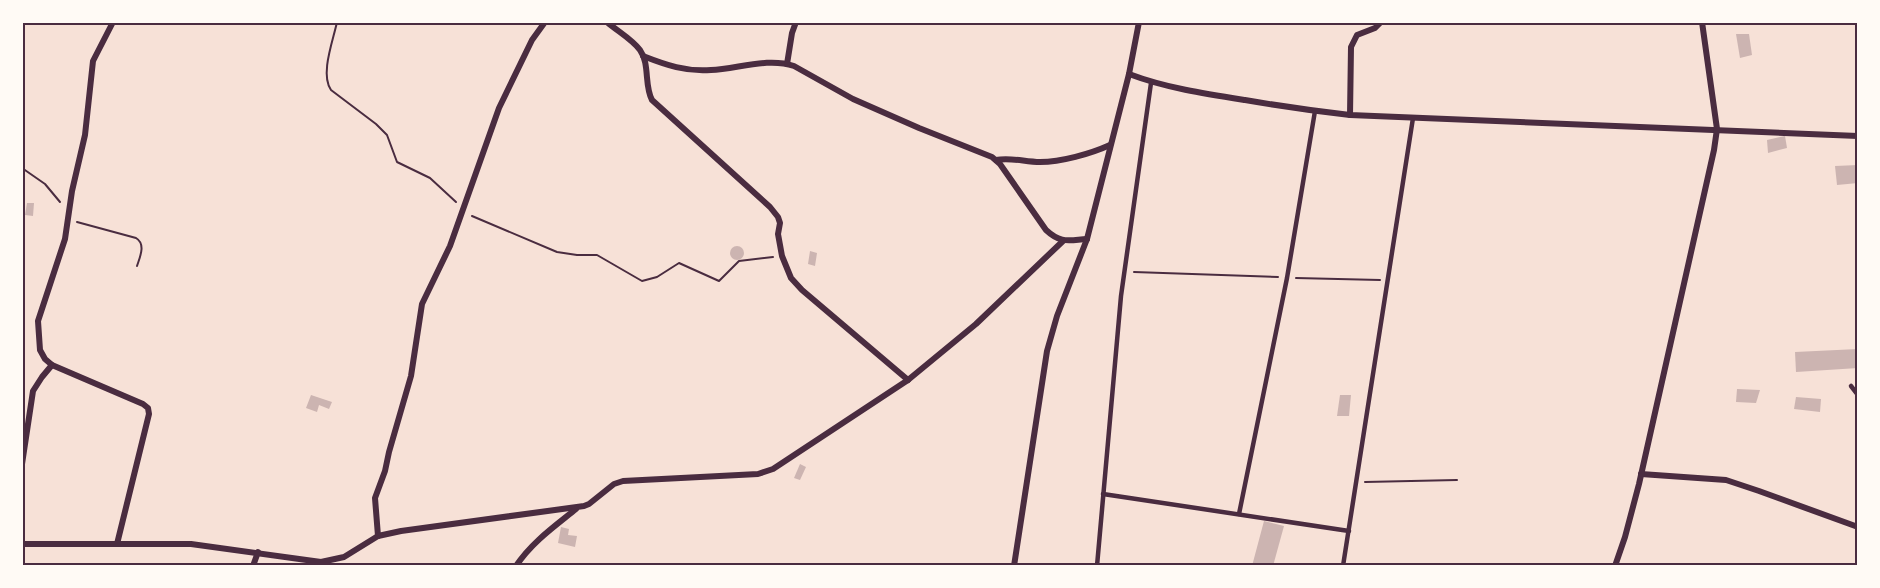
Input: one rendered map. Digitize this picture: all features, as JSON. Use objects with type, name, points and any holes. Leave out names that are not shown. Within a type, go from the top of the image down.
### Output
[{"type":"street","points":[[113,22],[93,62],[85,135],[67,214],[63,247],[38,321],[40,350],[52,365],[148,408],[149,414],[117,544]]},
{"type":"street","points":[[378,536],[375,498],[385,471],[388,452],[411,376],[422,304],[450,246],[499,108],[532,40],[545,22]]},
{"type":"street","points":[[607,22],[639,49],[643,56],[648,94],[652,100],[770,207],[778,217],[782,256],[791,278],[802,290],[908,380]]},
{"type":"street","points":[[787,64],[796,22]]},
{"type":"street","points":[[1014,566],[1047,351],[1057,316],[1087,239],[1129,74],[1139,22]]},
{"type":"street","points":[[1350,115],[1351,47],[1357,35],[1375,28],[1381,22]]},
{"type":"street","points":[[1614,566],[1625,537],[1641,474],[1717,129],[1702,22]]},
{"type":"street","points":[[643,56],[675,68],[692,70],[787,64],[853,99],[984,153],[996,160],[1046,230],[1063,241],[1087,239]]},
{"type":"street","points":[[1129,74],[1151,83],[1195,92],[1350,115],[1857,136]]},
{"type":"street","points":[[996,160],[1050,161],[1098,151],[1110,146]]},
{"type":"street","points":[[22,544],[191,544],[321,562],[344,556],[378,536],[424,527],[578,508],[590,504],[618,482],[765,472],[826,435],[908,380],[976,324],[1063,241]]},
{"type":"street","points":[[22,464],[33,391],[52,365]]},
{"type":"street","points":[[1641,474],[1726,480],[1857,527]]},
{"type":"street","points":[[516,566],[531,547],[552,527],[578,508]]},
{"type":"street","points":[[253,566],[258,552]]},
{"type":"lane","points":[[1097,566],[1125,272],[1151,83]]},
{"type":"lane","points":[[1239,514],[1287,278],[1315,111]]},
{"type":"lane","points":[[1343,566],[1413,118]]},
{"type":"lane","points":[[1851,386],[1857,395]]},
{"type":"lane","points":[[1103,494],[1349,531]]},
{"type":"path","points":[[337,22],[326,72],[327,84],[331,90],[387,135],[397,162],[430,178],[462,210],[557,252],[597,255],[642,281],[657,277],[680,263],[719,281],[739,261],[782,256]]},
{"type":"path","points":[[22,65],[22,77]]},
{"type":"path","points":[[22,168],[45,184],[71,219],[140,240],[142,246],[137,266]]},
{"type":"path","points":[[1125,272],[1388,280]]},
{"type":"path","points":[[1356,483],[1456,480]]},
{"type":"building","points":[[1736,34],[1749,34],[1752,55],[1740,58]]},
{"type":"building","points":[[1785,136],[1787,148],[1768,153],[1767,140]]},
{"type":"building","points":[[1858,165],[1858,183],[1837,185],[1835,166]]},
{"type":"building","points":[[27,203],[34,203],[33,216],[25,215]]},
{"type":"building","points":[[737,246],[742,248],[744,253],[742,258],[737,260],[732,258],[730,253],[732,248]]},
{"type":"building","points":[[810,251],[817,253],[815,266],[808,264]]},
{"type":"building","points":[[1858,349],[1858,368],[1796,372],[1795,352]]},
{"type":"building","points":[[1737,389],[1760,390],[1756,403],[1736,402]]},
{"type":"building","points":[[311,395],[332,402],[329,409],[319,405],[317,412],[306,408]]},
{"type":"building","points":[[1340,395],[1351,395],[1349,416],[1337,416]]},
{"type":"building","points":[[1796,397],[1821,399],[1820,412],[1794,409]]},
{"type":"building","points":[[800,464],[806,467],[800,480],[794,478]]},
{"type":"building","points":[[1264,521],[1284,526],[1273,566],[1252,566]]},
{"type":"building","points":[[561,527],[569,529],[568,535],[577,536],[575,547],[558,543]]}]
